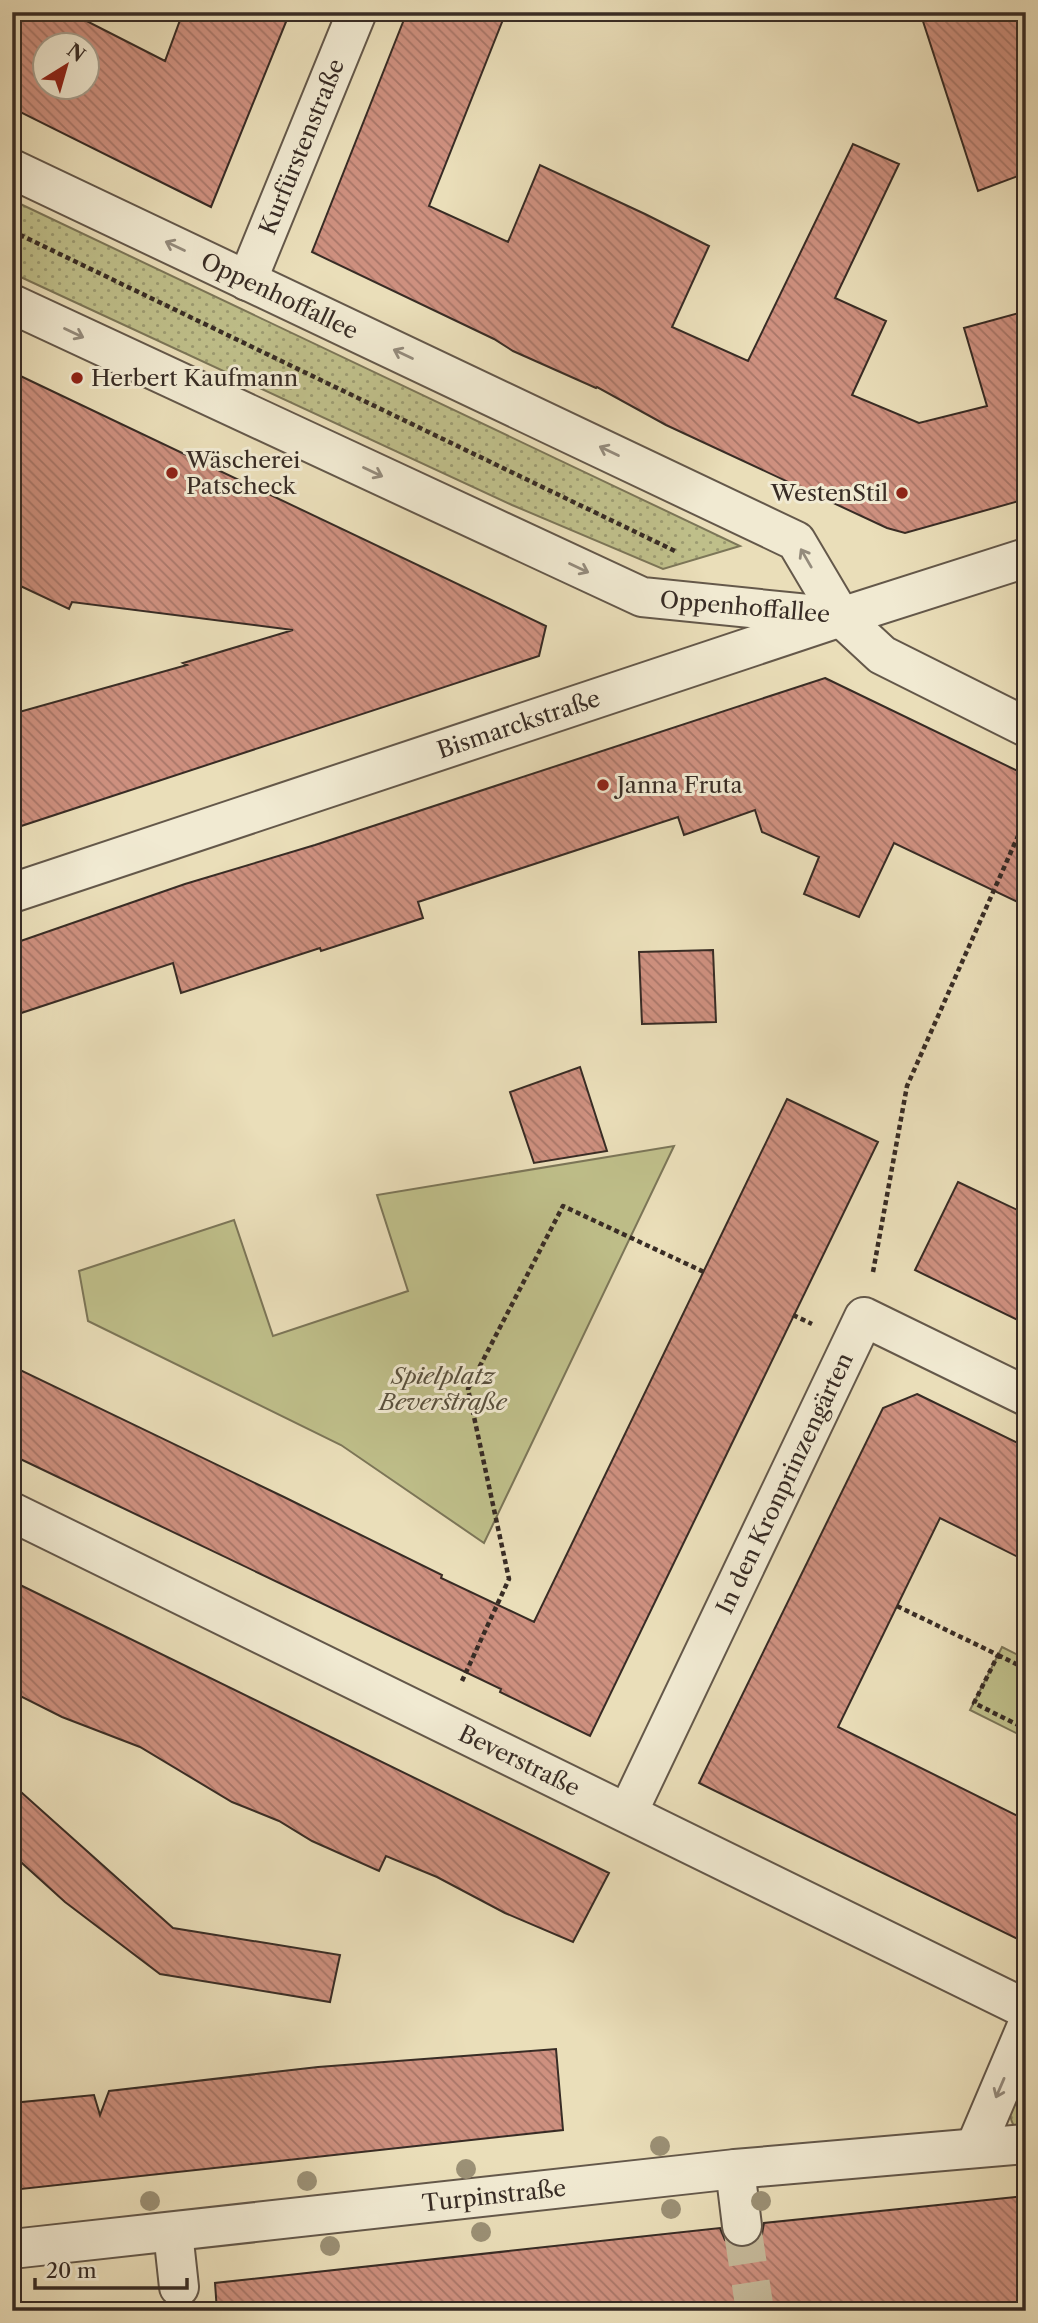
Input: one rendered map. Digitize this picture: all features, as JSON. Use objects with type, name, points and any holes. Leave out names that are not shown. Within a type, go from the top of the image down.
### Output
[{"type":"street","name":"Kurfürstenstraße","points":[[247,281],[357,12]]},
{"type":"street","name":"Oppenhoffallee","points":[[12,169],[796,541],[841,617]]},
{"type":"street","name":"Oppenhoffallee","points":[[12,304],[642,597],[841,617]]},
{"type":"street","name":"Bismarckstraße","points":[[12,893],[1026,558]]},
{"type":"street","points":[[841,617],[882,655],[1026,727]]},
{"type":"street","points":[[864,1317],[1026,1396]]},
{"type":"street","name":"In den Kronprinzengärten","points":[[628,1812],[864,1317]]},
{"type":"street","name":"Beverstraße","points":[[12,1512],[1026,2009]]},
{"type":"street","points":[[975,2148],[1026,2028]]},
{"type":"street","name":"Turpinstraße","points":[[12,2249],[735,2169],[1026,2144]]},
{"type":"street","points":[[735,2169],[743,2226]]},
{"type":"street","points":[[173,2232],[179,2287]]},
{"type":"path","points":[[12,231],[688,557]]},
{"type":"path","points":[[864,1317],[907,1086],[1026,818]]},
{"type":"path","points":[[443,1722],[509,1579],[468,1390],[563,1206],[704,1272]]},
{"type":"path","points":[[897,1606],[1026,1669]]},
{"type":"path","points":[[998,1655],[974,1703],[1026,1729]]},
{"type":"green space","points":[[12,200],[740,546],[663,569],[512,505],[12,273]]},
{"type":"green space","name":"Spielplatz Beverstraße","points":[[674,1146],[484,1543],[341,1445],[88,1321],[79,1271],[234,1220],[273,1336],[408,1291],[377,1195]]},
{"type":"green space","points":[[1002,1647],[1026,1659],[1026,1738],[970,1710]]},
{"type":"green space","points":[[1026,2083],[1026,2133],[1014,2126],[1010,2113]]},
{"type":"building","points":[[12,12],[69,12],[165,61],[183,12],[290,12],[211,207],[12,108]]},
{"type":"building","points":[[407,12],[506,12],[429,206],[508,242],[540,165],[645,214],[709,246],[672,327],[748,361],[853,144],[899,164],[835,298],[886,321],[852,395],[919,423],[987,406],[964,328],[1026,311],[1026,499],[905,533],[887,528],[666,425],[597,387],[513,351],[494,339],[312,252]]},
{"type":"building","points":[[920,12],[1026,12],[1026,173],[978,191]]},
{"type":"building","points":[[12,372],[546,626],[539,656],[12,829],[12,714],[187,665],[183,663],[293,630],[72,602],[69,609],[12,582]]},
{"type":"building","points":[[825,678],[1026,775],[1026,906],[894,843],[859,917],[804,894],[819,857],[762,832],[755,810],[684,835],[678,817],[418,902],[423,918],[181,993],[173,963],[12,1016],[12,944],[185,884],[315,845]]},
{"type":"building","points":[[713,950],[716,1022],[642,1024],[639,952]]},
{"type":"building","points":[[580,1067],[607,1151],[534,1163],[510,1092]]},
{"type":"building","points":[[787,1099],[878,1142],[590,1736],[500,1692],[501,1689],[12,1455],[12,1366],[284,1497],[442,1575],[441,1578],[534,1622]]},
{"type":"building","points":[[958,1182],[1026,1214],[1026,1324],[915,1270]]},
{"type":"building","points":[[917,1394],[1026,1447],[1026,1561],[940,1518],[838,1727],[1026,1820],[1026,1943],[699,1783],[883,1408]]},
{"type":"building","points":[[12,1581],[609,1873],[573,1942],[505,1913],[437,1877],[386,1856],[379,1871],[312,1841],[279,1821],[232,1802],[140,1747],[62,1717],[12,1692]]},
{"type":"building","points":[[12,1784],[173,1928],[340,1955],[330,2002],[160,1974],[65,1902],[12,1854]]},
{"type":"building","points":[[556,2049],[563,2130],[12,2190],[12,2103],[94,2095],[100,2115],[109,2091],[318,2067]]},
{"type":"building","points":[[1026,2196],[1026,2311],[217,2311],[215,2283],[720,2228],[725,2240],[733,2246],[744,2248],[756,2243],[762,2234],[764,2223]]},
{"type":"tunnel","points":[[742,2226],[755,2311]]},
{"type":"place","name":"Herbert Kaufmann","points":[[77,378]]},
{"type":"place","name":"Wäscherei Patscheck","points":[[172,473]]},
{"type":"place","name":"WestenStil","points":[[902,493]]},
{"type":"place","name":"Janna Fruta","points":[[603,785]]}]
